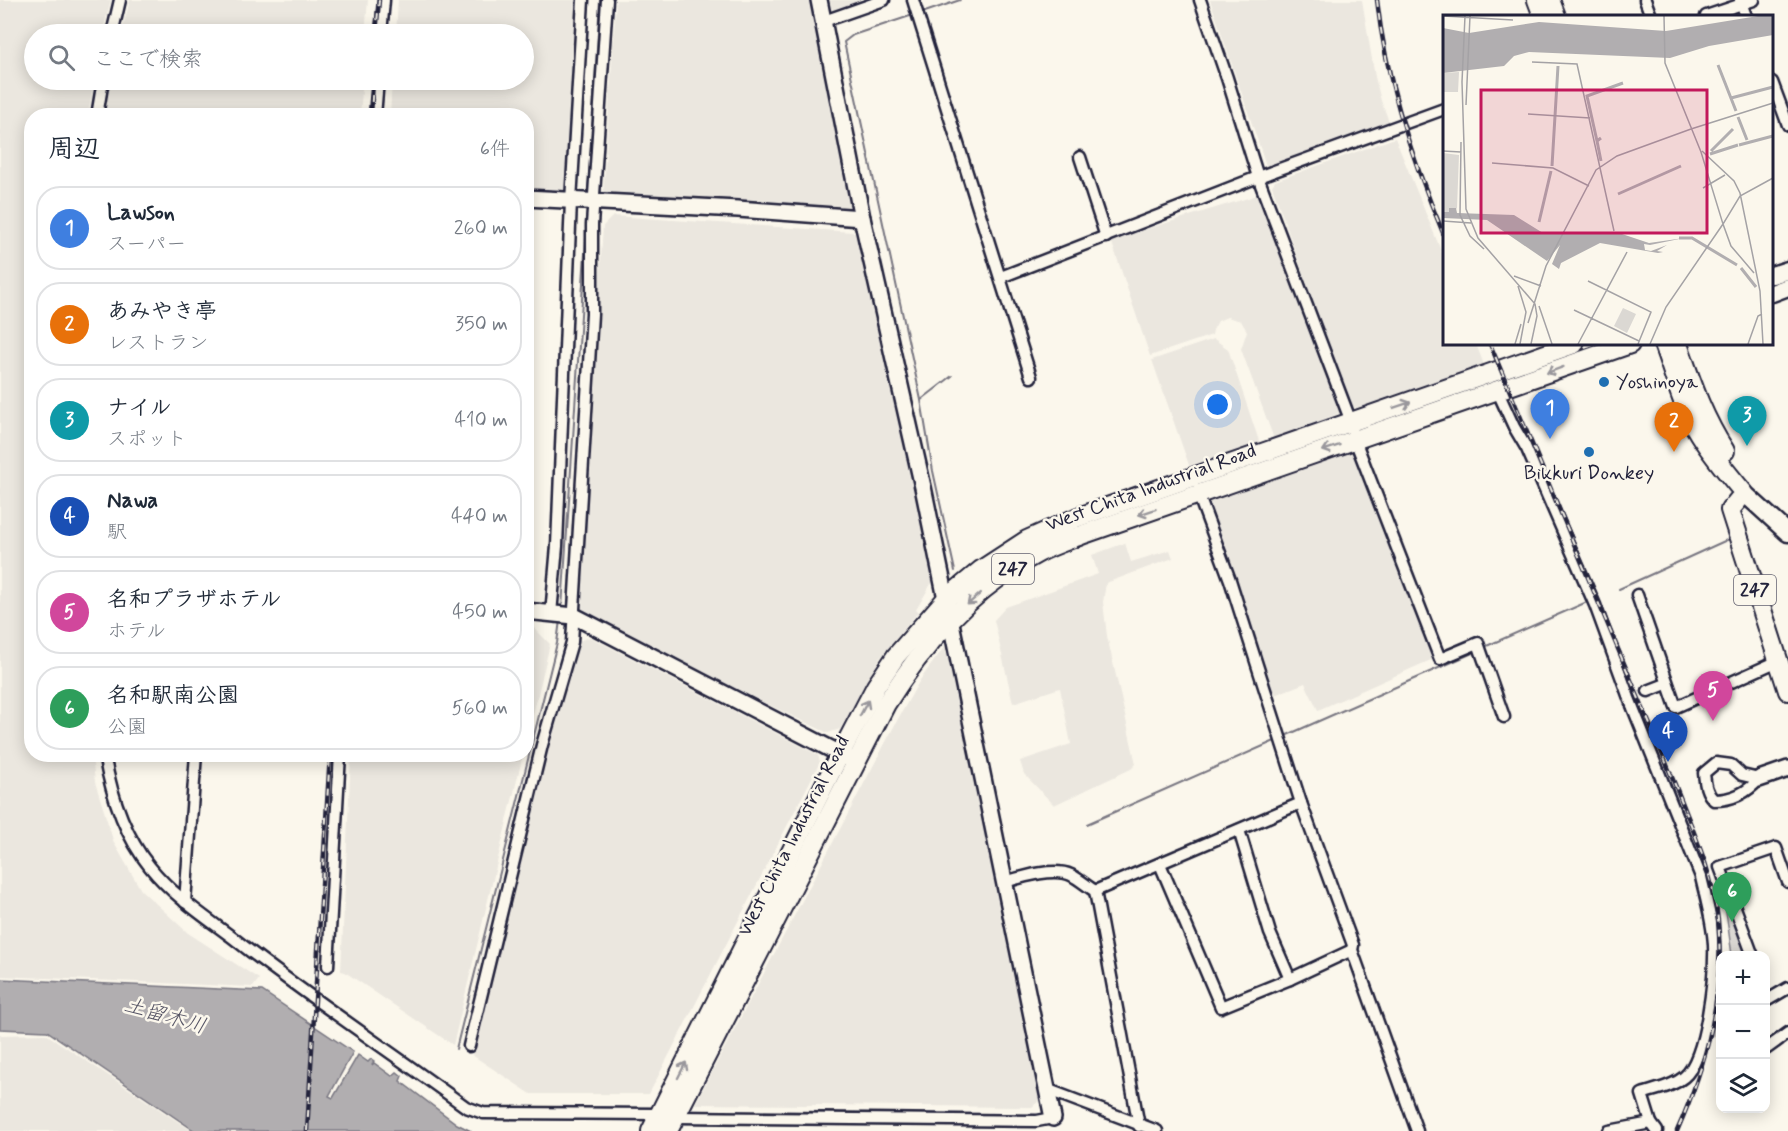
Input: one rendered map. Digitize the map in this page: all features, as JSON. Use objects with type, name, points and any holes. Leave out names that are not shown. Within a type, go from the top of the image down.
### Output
[{"type":"highway","points":[[1537,0],[1543,15]]},
{"type":"highway","points":[[1550,0],[1556,15]]},
{"type":"highway","name":"West Chita Industrial Road","points":[[848,758],[930,641],[994,581],[1038,553],[1084,534],[1198,494],[1571,345]]},
{"type":"highway","name":"West Chita Industrial Road","points":[[664,1123],[848,758],[876,686],[896,656],[946,599],[981,570],[1027,540],[1076,518],[1191,477],[1497,390],[1627,345]]},
{"type":"highway","points":[[1663,345],[1698,433],[1720,465],[1747,488]]},
{"type":"highway","points":[[1678,345],[1697,401],[1709,427],[1747,488]]},
{"type":"highway","name":"247","points":[[1747,488],[1730,510],[1788,691]]},
{"type":"main road","points":[[1773,275],[1788,270]]},
{"type":"main road","points":[[1773,293],[1788,287]]},
{"type":"main road","points":[[1747,488],[1788,518]]},
{"type":"main road","points":[[1747,488],[1788,533]]},
{"type":"street","points":[[114,24],[120,0]]},
{"type":"street","points":[[382,24],[384,0]]},
{"type":"street","points":[[551,614],[560,490],[571,201],[583,0]]},
{"type":"street","points":[[469,1046],[542,745],[572,642],[592,314],[594,202],[607,0]]},
{"type":"street","points":[[105,762],[109,785],[123,824],[150,867],[185,902],[277,972],[466,1107],[493,1114],[664,1123],[1037,1121],[1053,1118],[923,487],[862,218],[825,21],[819,0]]},
{"type":"street","points":[[825,21],[884,0]]},
{"type":"street","points":[[913,0],[1031,377]]},
{"type":"street","points":[[1200,0],[1258,177],[1440,659],[1478,643],[1504,717]]},
{"type":"street","points":[[1645,0],[1651,15]]},
{"type":"street","points":[[1708,15],[1741,2],[1754,0]]},
{"type":"street","points":[[1773,85],[1788,125]]},
{"type":"street","points":[[98,108],[101,90]]},
{"type":"street","points":[[376,108],[377,90]]},
{"type":"street","points":[[1000,277],[1258,177],[1443,110]]},
{"type":"street","points":[[1080,158],[1106,237]]},
{"type":"street","points":[[534,199],[862,218]]},
{"type":"street","points":[[1497,390],[1527,449],[1595,605],[1629,698],[1701,877],[1714,944],[1707,1030],[1696,1061],[1686,1076],[1671,1085],[1642,1094],[1654,1127],[1609,1131]]},
{"type":"street","points":[[1191,477],[1230,580],[1301,803],[1417,1131]]},
{"type":"street","points":[[1637,595],[1666,684],[1676,707],[1778,661]]},
{"type":"street","points":[[534,612],[574,616],[848,758]]},
{"type":"street","points":[[1648,691],[1666,684]]},
{"type":"street","points":[[185,902],[195,762]]},
{"type":"street","points":[[328,966],[340,762]]},
{"type":"street","points":[[1759,779],[1742,775],[1731,765],[1724,763],[1716,763],[1704,773],[1709,796],[1714,800],[1723,800],[1747,792],[1759,779],[1788,769]]},
{"type":"street","points":[[1095,891],[1301,803]]},
{"type":"street","points":[[1239,830],[1270,933],[1290,979]]},
{"type":"street","points":[[1751,951],[1720,867],[1776,848],[1788,882]]},
{"type":"street","points":[[1160,864],[1221,1007],[1290,979],[1352,950]]},
{"type":"street","points":[[1005,882],[1036,874],[1060,873],[1070,874],[1095,891],[1139,1126]]},
{"type":"street","points":[[1770,996],[1788,988]]},
{"type":"street","points":[[1770,1046],[1788,1033]]},
{"type":"street","points":[[1046,1089],[1156,1131]]},
{"type":"shaded area","points":[[0,0],[111,0],[105,24],[24,24],[24,90],[92,90],[89,108],[24,108],[24,762],[93,762],[95,782],[114,843],[141,890],[188,933],[259,979],[253,987],[0,976]]},
{"type":"shaded area","points":[[130,0],[368,0],[366,24],[124,24]]},
{"type":"shaded area","points":[[398,0],[586,0],[573,194],[534,198],[534,108],[390,108],[391,90],[534,90],[534,24],[397,24]]},
{"type":"shaded area","points":[[616,0],[815,0],[859,218],[603,196]]},
{"type":"shaded area","points":[[826,0],[866,0],[833,11],[828,8]]},
{"type":"shaded area","points":[[1210,0],[1362,0],[1375,77],[1381,101],[1394,134],[1269,174]]},
{"type":"shaded area","points":[[109,90],[362,90],[361,108],[106,108]]},
{"type":"shaded area","points":[[1395,138],[1443,256],[1443,345],[1476,345],[1484,365],[1357,408],[1350,405],[1272,186],[1275,181]]},
{"type":"shaded area","points":[[1261,194],[1340,413],[1274,439],[1241,349],[1247,331],[1241,321],[1227,317],[1218,321],[1212,335],[1150,356],[1111,240]]},
{"type":"shaded area","points":[[613,216],[853,232],[866,243],[935,577],[916,610],[918,612],[880,658],[840,729],[828,733],[585,617],[578,606],[603,226]]},
{"type":"shaded area","points":[[1214,339],[1228,349],[1260,444],[1190,468],[1152,360]]},
{"type":"shaded area","points":[[1352,451],[1408,588],[1433,659],[1318,710],[1305,683],[1272,696],[1205,503]]},
{"type":"shaded area","points":[[1125,543],[1131,562],[1170,550],[1173,558],[1106,583],[1103,602],[1107,636],[1136,764],[1131,769],[1054,805],[1024,774],[1020,761],[1071,744],[1060,688],[1013,703],[994,620],[1006,607],[1098,574],[1092,555]]},
{"type":"shaded area","points":[[534,628],[550,644],[534,711]]},
{"type":"shaded area","points":[[590,637],[818,755],[820,762],[649,1094],[531,1094],[472,1055],[573,643]]},
{"type":"shaded area","points":[[945,646],[1021,994],[1033,1073],[1040,1100],[1032,1107],[695,1104],[899,717],[920,680]]},
{"type":"shaded area","points":[[351,762],[521,762],[453,1045],[341,971]]},
{"type":"shaded area","points":[[1730,904],[1747,951],[1731,951],[1725,905]]},
{"type":"shaded area","points":[[46,1034],[192,1131],[0,1131],[0,1035]]},
{"type":"water","name":"土留木川","points":[[0,979],[262,991],[353,1052],[329,1096],[333,1098],[358,1055],[368,1062],[371,1059],[374,1061],[372,1065],[374,1063],[392,1076],[397,1072],[402,1076],[400,1081],[457,1124],[471,1131],[195,1131],[47,1031],[0,1029]]},
{"type":"waterway","points":[[588,195],[600,0]]},
{"type":"waterway","points":[[922,13],[960,0]]},
{"type":"waterway","points":[[913,15],[853,35],[844,42],[921,400]]},
{"type":"waterway","points":[[562,608],[588,207]]},
{"type":"waterway","points":[[952,376],[921,400],[933,471],[955,571]]},
{"type":"waterway","points":[[1619,589],[1729,539]]},
{"type":"waterway","points":[[1482,648],[1587,602]]},
{"type":"waterway","points":[[534,735],[557,643],[560,620]]},
{"type":"waterway","points":[[1285,736],[1477,651]]},
{"type":"waterway","points":[[1087,824],[1277,740]]},
{"type":"waterway","points":[[456,1049],[527,762]]},
{"type":"tunnel","points":[[1629,698],[1648,691]]},
{"type":"tunnel","points":[[1707,1030],[1716,1031]]},
{"type":"railway","points":[[377,24],[379,0]]},
{"type":"railway","points":[[1377,0],[1387,61],[1402,120],[1421,178],[1443,233]]},
{"type":"railway","points":[[371,108],[372,90]]},
{"type":"railway","points":[[1490,345],[1675,784],[1710,878],[1718,920],[1719,975],[1716,1002],[1705,1054],[1677,1131]]},
{"type":"railway","points":[[307,1131],[330,762]]},
{"type":"place","name":"Yoshinoya","points":[[1604,382]]},
{"type":"place","name":"Lawson","points":[[1550,439]]},
{"type":"place","name":"ナイル","points":[[1747,446]]},
{"type":"place","name":"Bikkuri Donkey","points":[[1589,452]]},
{"type":"place","name":"あみやき亭","points":[[1674,452]]},
{"type":"place","name":"名和プラザホテル","points":[[1713,721]]},
{"type":"place","name":"Nawa","points":[[1668,762]]},
{"type":"place","name":"名和駅南公園","points":[[1732,922]]}]
